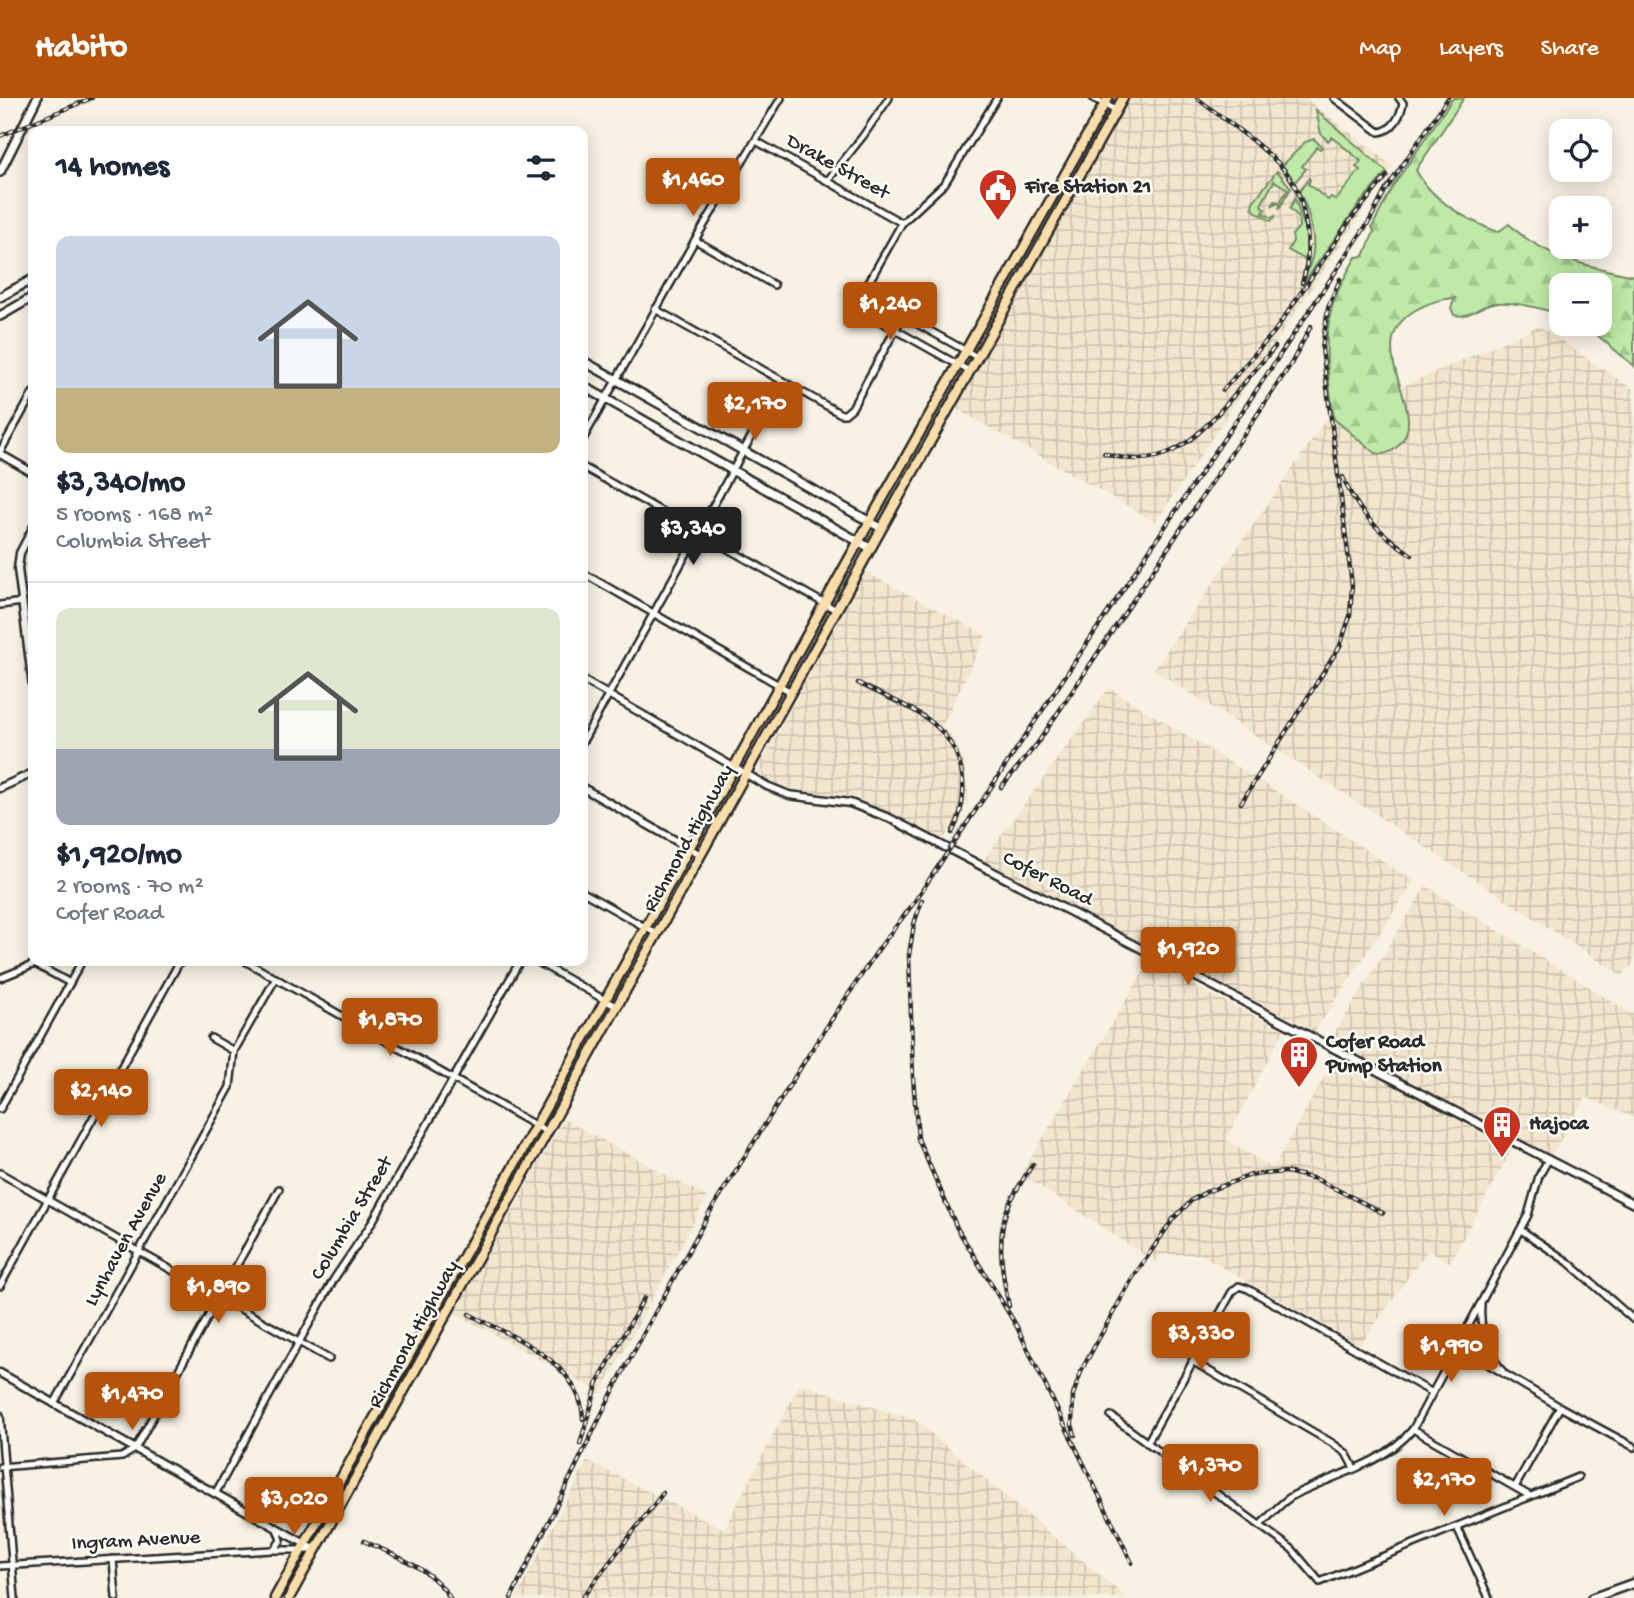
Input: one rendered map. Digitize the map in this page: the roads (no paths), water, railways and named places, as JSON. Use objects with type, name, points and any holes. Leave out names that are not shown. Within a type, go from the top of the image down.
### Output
[{"type":"main road","points":[[0,172],[37,98]]},
{"type":"main road","name":"Richmond Highway","points":[[291,1597],[881,528],[1123,98]]},
{"type":"main road","name":"Richmond Highway","points":[[277,1595],[870,521],[1106,101]]},
{"type":"main road","points":[[0,297],[28,282]]},
{"type":"main road","points":[[0,316],[28,301]]},
{"type":"main road","points":[[588,364],[881,528]]},
{"type":"main road","points":[[588,389],[870,548]]},
{"type":"main road","points":[[1592,1598],[1634,1583]]},
{"type":"main road","points":[[277,1595],[291,1597]]},
{"type":"street","points":[[588,430],[695,240],[781,98]]},
{"type":"street","points":[[828,180],[889,98]]},
{"type":"street","points":[[969,371],[860,309],[857,303],[902,223],[944,183],[997,98]]},
{"type":"street","points":[[1093,98],[1106,101],[1116,110]]},
{"type":"street","points":[[1335,98],[1379,132],[1389,129],[1401,113],[1403,103],[1399,98]]},
{"type":"street","name":"Drake Street","points":[[756,141],[902,223]]},
{"type":"street","points":[[695,240],[774,285]]},
{"type":"street","points":[[861,296],[867,296],[977,357]]},
{"type":"street","points":[[655,309],[837,412],[845,414],[852,408],[903,316]]},
{"type":"street","points":[[588,732],[782,381]]},
{"type":"street","points":[[28,402],[0,453],[28,470]]},
{"type":"street","points":[[588,470],[836,610]]},
{"type":"street","points":[[28,538],[18,558],[28,644]]},
{"type":"street","points":[[588,576],[790,692]]},
{"type":"street","points":[[0,605],[23,602]]},
{"type":"street","points":[[588,683],[734,767]]},
{"type":"street","name":"Cofer Road","points":[[734,767],[789,795],[850,803],[889,818],[1634,1204]]},
{"type":"street","points":[[0,788],[28,776]]},
{"type":"street","points":[[588,791],[701,856]]},
{"type":"street","points":[[588,895],[657,934]]},
{"type":"street","points":[[0,978],[30,966]]},
{"type":"street","points":[[39,966],[70,983]]},
{"type":"street","points":[[0,1109],[79,966]]},
{"type":"street","points":[[0,1286],[177,966]]},
{"type":"street","points":[[254,966],[547,1132]]},
{"type":"street","name":"Columbia Street","points":[[215,1494],[334,1279],[371,1224],[517,966]]},
{"type":"street","points":[[545,966],[617,1007]]},
{"type":"street","name":"Lynhaven Avenue","points":[[54,1404],[230,1087],[234,1051],[276,978]]},
{"type":"street","points":[[211,1038],[234,1051]]},
{"type":"street","points":[[1261,1524],[1291,1496],[1393,1449],[1413,1429],[1456,1345],[1521,1230],[1539,1177],[1548,1160]]},
{"type":"street","points":[[0,1173],[329,1359]]},
{"type":"street","points":[[2,1467],[122,1457],[135,1449],[279,1189]]},
{"type":"street","points":[[1521,1230],[1568,1262],[1634,1320]]},
{"type":"street","points":[[1147,1443],[1232,1292],[1239,1286],[1431,1392]]},
{"type":"street","points":[[1482,1300],[1480,1315],[1485,1343],[1490,1355],[1505,1374]]},
{"type":"street","points":[[1456,1345],[1634,1447]]},
{"type":"street","points":[[1192,1361],[1332,1443],[1346,1453],[1354,1468]]},
{"type":"street","points":[[0,1373],[277,1529],[303,1547],[316,1550]]},
{"type":"street","points":[[1515,1487],[1560,1407]]},
{"type":"street","points":[[0,1415],[2,1467],[15,1598]]},
{"type":"street","points":[[1111,1416],[1261,1524],[1292,1549],[1320,1582],[1578,1477]]},
{"type":"street","points":[[1413,1429],[1530,1496]]},
{"type":"street","points":[[1457,1527],[1489,1598]]},
{"type":"street","points":[[272,1550],[281,1542],[277,1529]]},
{"type":"street","name":"Ingram Avenue","points":[[0,1566],[303,1547]]},
{"type":"street","points":[[113,1559],[116,1598]]},
{"type":"railway","points":[[0,136],[92,98]]},
{"type":"railway","points":[[1197,98],[1261,148],[1284,169],[1294,184],[1308,236],[1302,283]]},
{"type":"railway","points":[[511,1598],[618,1381],[708,1215],[818,1040],[880,947],[913,904],[1370,220],[1385,191],[1448,98]]},
{"type":"railway","points":[[1223,390],[1275,331],[1351,219],[1387,176]]},
{"type":"railway","points":[[1241,803],[1340,646],[1350,616],[1352,585],[1322,348],[1328,308],[1340,279]]},
{"type":"railway","points":[[1001,787],[1037,744],[1291,364],[1311,326]]},
{"type":"railway","points":[[1104,453],[1143,459],[1175,450],[1216,416],[1275,347]]},
{"type":"railway","points":[[1343,477],[1355,501],[1371,522],[1412,555]]},
{"type":"railway","points":[[858,683],[921,715],[948,739],[955,751],[963,778],[961,806],[952,833]]},
{"type":"railway","points":[[922,900],[914,924],[909,955],[918,1139],[957,1228],[1016,1325],[1132,1563]]},
{"type":"railway","points":[[1009,1306],[1002,1267],[1001,1240],[1005,1214],[1033,1164]]},
{"type":"railway","points":[[1075,1435],[1072,1425],[1073,1395],[1082,1369],[1132,1279],[1173,1219],[1192,1200],[1251,1175],[1287,1172],[1316,1179],[1383,1213]]},
{"type":"railway","points":[[580,1444],[598,1382],[644,1298]]},
{"type":"railway","points":[[469,1314],[523,1342],[557,1366],[570,1381],[579,1399],[583,1419]]},
{"type":"railway","points":[[582,1598],[663,1493]]},
{"type":"railway","points":[[364,1541],[423,1571],[450,1598]]},
{"type":"place","name":"Fire Station 21","points":[[998,222]]},
{"type":"place","name":"Cofer Road Pump Station","points":[[1299,1089]]},
{"type":"place","name":"Hajoca","points":[[1502,1159]]}]
